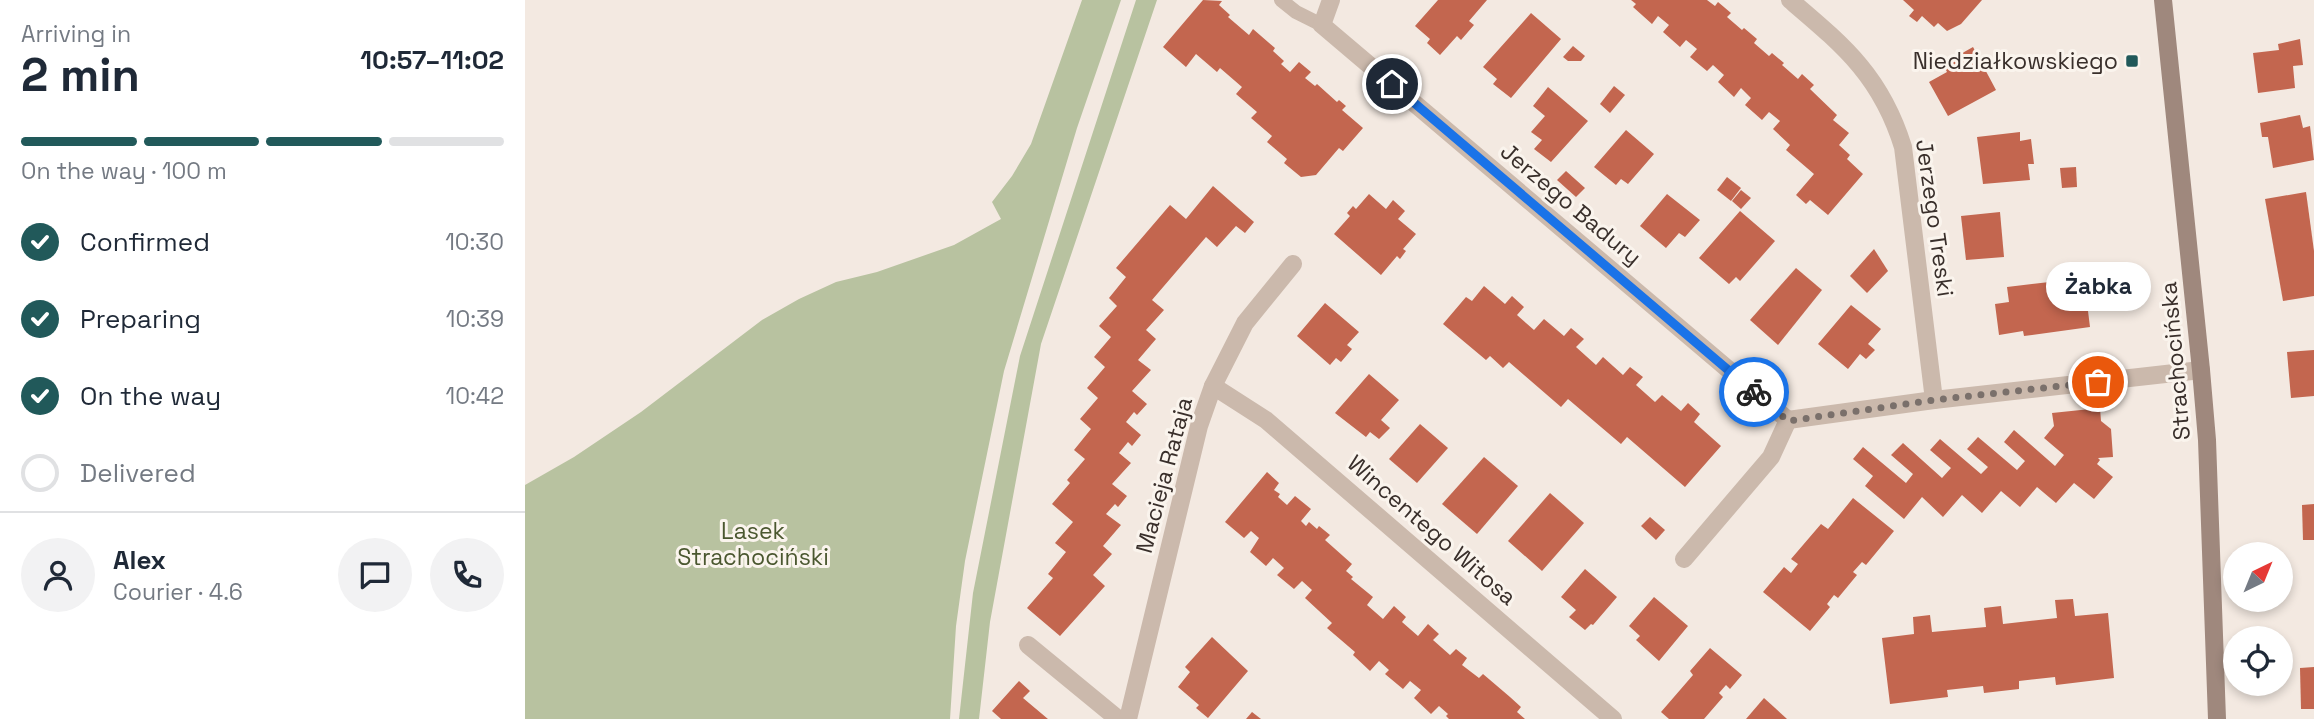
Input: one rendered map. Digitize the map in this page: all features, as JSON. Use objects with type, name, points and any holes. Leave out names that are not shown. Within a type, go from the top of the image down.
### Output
[{"type":"main road","name":"Strachocińska","points":[[2163,0],[2201,370],[2207,453],[2217,719]]},
{"type":"street","points":[[1322,25],[1331,0]]},
{"type":"street","name":"Jerzego Treski","points":[[1790,0],[1858,62],[1877,88],[1895,121],[1903,147],[1934,400]]},
{"type":"street","name":"Jerzego Badury","points":[[1322,25],[1788,421]]},
{"type":"street","name":"Macieja Rataja","points":[[1128,719],[1199,426],[1213,386],[1245,323],[1293,264]]},
{"type":"street","points":[[1684,559],[1771,457],[1788,421],[1934,400],[2201,370]]},
{"type":"street","name":"Wincentego Witosa","points":[[1213,386],[1266,420],[1613,719]]},
{"type":"street","points":[[1028,645],[1118,719]]},
{"type":"lane","points":[[1281,0],[1296,12],[1322,25]]},
{"type":"green space","name":"Lasek Strachociński","points":[[1082,0],[1121,0],[1077,128],[1004,371],[965,561],[956,626],[950,719],[525,719],[525,485],[574,457],[641,412],[762,320],[799,299],[836,282],[877,272],[954,245],[1001,219],[992,202],[1031,144]]},
{"type":"green space","points":[[1136,0],[1157,0],[1041,344],[990,622],[979,719],[959,719],[973,593],[1020,356]]},
{"type":"building","points":[[1203,0],[1222,1],[1219,5],[1230,15],[1228,17],[1249,35],[1253,29],[1275,48],[1273,51],[1284,61],[1281,64],[1290,72],[1299,62],[1311,72],[1305,78],[1346,106],[1342,110],[1363,128],[1343,151],[1339,148],[1316,175],[1301,177],[1284,163],[1287,159],[1267,142],[1272,136],[1251,118],[1257,112],[1236,94],[1242,87],[1220,68],[1217,72],[1196,54],[1186,67],[1163,47]]},
{"type":"building","points":[[1438,0],[1487,0],[1469,21],[1474,25],[1461,40],[1457,36],[1440,55],[1427,43],[1430,39],[1415,26]]},
{"type":"building","points":[[1631,0],[1707,0],[1715,6],[1718,2],[1731,13],[1727,17],[1757,39],[1754,43],[1769,56],[1772,53],[1798,79],[1802,74],[1814,85],[1810,89],[1837,115],[1833,120],[1849,133],[1839,145],[1850,155],[1847,159],[1863,174],[1828,215],[1810,200],[1806,204],[1796,195],[1814,174],[1786,150],[1790,145],[1773,129],[1780,121],[1769,112],[1762,120],[1745,105],[1751,98],[1741,88],[1734,97],[1718,82],[1724,75],[1713,65],[1707,71],[1690,57],[1697,49],[1686,40],[1680,47],[1663,32],[1669,25],[1658,16],[1652,24],[1633,7],[1636,4]]},
{"type":"building","points":[[1903,0],[1982,0],[1961,24],[1947,31],[1938,23],[1934,27],[1922,16],[1917,22],[1909,16],[1914,10]]},
{"type":"building","points":[[1531,13],[1561,39],[1511,98],[1493,84],[1497,79],[1483,67]]},
{"type":"building","points":[[2300,39],[2303,65],[2293,66],[2295,88],[2258,93],[2253,53],[2279,50],[2278,44]]},
{"type":"building","points":[[1573,46],[1585,56],[1581,61],[1568,61],[1563,57]]},
{"type":"building","points":[[1973,47],[1996,90],[1948,116],[1929,82],[1947,72],[1943,64]]},
{"type":"building","points":[[1614,86],[1625,95],[1610,113],[1600,104]]},
{"type":"building","points":[[1548,87],[1588,121],[1551,162],[1534,149],[1542,140],[1531,132],[1545,116],[1533,106]]},
{"type":"building","points":[[2300,115],[2303,128],[2310,126],[2314,160],[2273,168],[2268,137],[2262,137],[2260,123]]},
{"type":"building","points":[[1626,130],[1654,154],[1628,184],[1621,179],[1616,185],[1594,167]]},
{"type":"building","points":[[2020,132],[2020,141],[2031,139],[2034,164],[2028,164],[2030,180],[1983,184],[1977,137]]},
{"type":"building","points":[[2076,167],[2077,187],[2062,188],[2060,168]]},
{"type":"building","points":[[1566,171],[1585,188],[1576,197],[1557,180]]},
{"type":"building","points":[[1727,177],[1741,188],[1731,201],[1717,190]]},
{"type":"building","points":[[1213,186],[1254,222],[1245,233],[1236,226],[1217,247],[1206,237],[1152,300],[1164,310],[1146,330],[1156,339],[1138,360],[1151,370],[1132,391],[1147,404],[1137,415],[1134,412],[1126,422],[1141,435],[1132,446],[1128,442],[1119,453],[1131,463],[1112,484],[1127,496],[1118,507],[1115,504],[1106,514],[1121,525],[1103,546],[1112,554],[1093,575],[1105,586],[1060,636],[1027,608],[1053,578],[1048,574],[1066,552],[1055,543],[1073,522],[1052,504],[1085,459],[1074,450],[1091,429],[1080,419],[1098,398],[1087,388],[1105,367],[1094,357],[1111,337],[1099,326],[1117,306],[1109,298],[1126,277],[1116,268],[1170,205],[1186,219]]},
{"type":"building","points":[[1741,190],[1751,198],[1741,209],[1732,201]]},
{"type":"building","points":[[2306,192],[2314,251],[2314,296],[2283,301],[2265,199]]},
{"type":"building","points":[[1369,194],[1386,209],[1393,200],[1405,211],[1398,219],[1416,234],[1403,249],[1406,251],[1400,259],[1397,256],[1381,275],[1334,234],[1350,216],[1347,213],[1353,206],[1356,209]]},
{"type":"building","points":[[1667,194],[1700,220],[1685,237],[1679,233],[1666,248],[1640,226]]},
{"type":"building","points":[[1740,211],[1775,241],[1740,281],[1736,277],[1729,284],[1699,258]]},
{"type":"building","points":[[2000,212],[2004,257],[1966,260],[1961,216]]},
{"type":"building","points":[[1874,249],[1888,271],[1867,293],[1850,276]]},
{"type":"building","points":[[1796,268],[1822,290],[1778,345],[1750,320]]},
{"type":"building","points":[[2093,277],[2096,302],[2087,303],[2090,327],[2024,336],[2023,331],[1999,335],[1995,304],[2009,302],[2007,287]]},
{"type":"building","points":[[1484,286],[1505,304],[1512,296],[1524,307],[1517,315],[1534,330],[1544,319],[1564,336],[1571,328],[1584,339],[1576,347],[1596,365],[1603,357],[1623,375],[1630,367],[1643,377],[1636,385],[1655,402],[1662,395],[1681,411],[1688,403],[1700,414],[1694,422],[1721,446],[1685,487],[1627,437],[1621,444],[1568,399],[1561,407],[1509,362],[1503,368],[1490,356],[1486,360],[1443,324],[1466,297],[1472,301]]},
{"type":"building","points":[[1325,303],[1359,332],[1347,345],[1352,349],[1341,362],[1336,358],[1330,365],[1297,336]]},
{"type":"building","points":[[1851,305],[1881,329],[1868,344],[1875,350],[1866,359],[1860,354],[1848,369],[1818,344]]},
{"type":"building","points":[[2314,350],[2314,396],[2291,398],[2287,352]]},
{"type":"building","points":[[1369,374],[1399,400],[1381,420],[1390,428],[1379,439],[1370,432],[1366,437],[1335,413]]},
{"type":"building","points":[[2100,408],[2101,421],[2111,429],[2113,457],[2098,458],[2100,460],[2097,464],[2113,477],[2094,499],[2074,483],[2056,503],[2037,487],[2020,507],[2001,491],[1982,513],[1962,495],[1943,517],[1922,497],[1904,519],[1865,486],[1873,476],[1853,459],[1863,447],[1906,483],[1913,474],[1891,455],[1903,443],[1942,478],[1951,468],[1930,450],[1940,439],[1981,474],[1988,467],[1967,449],[1978,437],[2017,470],[2025,461],[2004,442],[2014,430],[2055,466],[2064,455],[2044,438],[2054,426],[2052,413]]},
{"type":"building","points":[[1420,424],[1448,448],[1417,483],[1389,459]]},
{"type":"building","points":[[1484,457],[1518,486],[1477,534],[1442,504]]},
{"type":"building","points":[[1267,472],[1279,483],[1274,490],[1287,505],[1295,496],[1311,509],[1301,521],[1306,526],[1309,522],[1317,529],[1319,526],[1330,535],[1325,540],[1352,564],[1346,571],[1353,577],[1351,579],[1373,597],[1367,605],[1383,619],[1394,606],[1406,617],[1402,622],[1418,636],[1428,624],[1439,634],[1433,640],[1450,655],[1456,649],[1467,658],[1462,665],[1479,678],[1483,674],[1510,697],[1521,707],[1517,712],[1525,719],[1449,719],[1446,716],[1448,714],[1439,706],[1431,714],[1414,698],[1421,690],[1410,681],[1403,689],[1385,674],[1389,670],[1379,661],[1370,671],[1353,655],[1355,652],[1327,628],[1332,623],[1305,598],[1312,590],[1302,581],[1294,589],[1277,575],[1284,568],[1273,558],[1266,566],[1250,552],[1259,538],[1251,531],[1244,538],[1225,522]]},
{"type":"building","points":[[1550,493],[1584,523],[1542,571],[1508,541]]},
{"type":"building","points":[[1853,498],[1894,531],[1866,565],[1862,562],[1853,572],[1857,575],[1838,598],[1834,595],[1827,604],[1830,607],[1810,631],[1763,592],[1784,567],[1791,573],[1798,564],[1791,559],[1821,524],[1828,529]]},
{"type":"building","points":[[2314,504],[2314,540],[2303,540],[2302,505]]},
{"type":"building","points":[[1650,517],[1665,530],[1656,540],[1641,526]]},
{"type":"building","points":[[1585,569],[1617,597],[1593,625],[1585,630],[1569,617],[1576,610],[1561,597]]},
{"type":"building","points":[[1654,597],[1688,626],[1659,661],[1636,640],[1640,636],[1629,626]]},
{"type":"building","points":[[2073,599],[2075,616],[2108,613],[2114,678],[2056,685],[2055,677],[2019,681],[2019,689],[1984,693],[1983,686],[1947,690],[1948,697],[1890,704],[1882,638],[1914,634],[1913,617],[1930,615],[1932,632],[1986,627],[1984,608],[2001,606],[2003,624],[2057,618],[2055,600]]},
{"type":"building","points":[[1212,637],[1248,671],[1208,718],[1196,708],[1199,705],[1178,687],[1190,672],[1185,667]]},
{"type":"building","points":[[1710,648],[1742,675],[1730,689],[1726,685],[1719,693],[1723,697],[1704,719],[1669,719],[1661,712],[1693,675],[1690,671]]},
{"type":"building","points":[[2314,667],[2314,709],[2301,709],[2300,668]]},
{"type":"building","points":[[1019,681],[1030,691],[1023,698],[1048,719],[1001,719],[992,711]]},
{"type":"building","points":[[1764,698],[1787,719],[1746,719]]},
{"type":"building","points":[[1252,712],[1261,719],[1246,719]]},
{"type":"way so far","points":[[1754,392],[1788,421],[1934,400],[2098,382]]},
{"type":"place","name":"Niedziałkowskiego","points":[[2132,61]]},
{"type":"place","name":"Żabka","points":[[2098,382]]},
{"type":"route","points":[[1392,84],[1754,392]]}]
